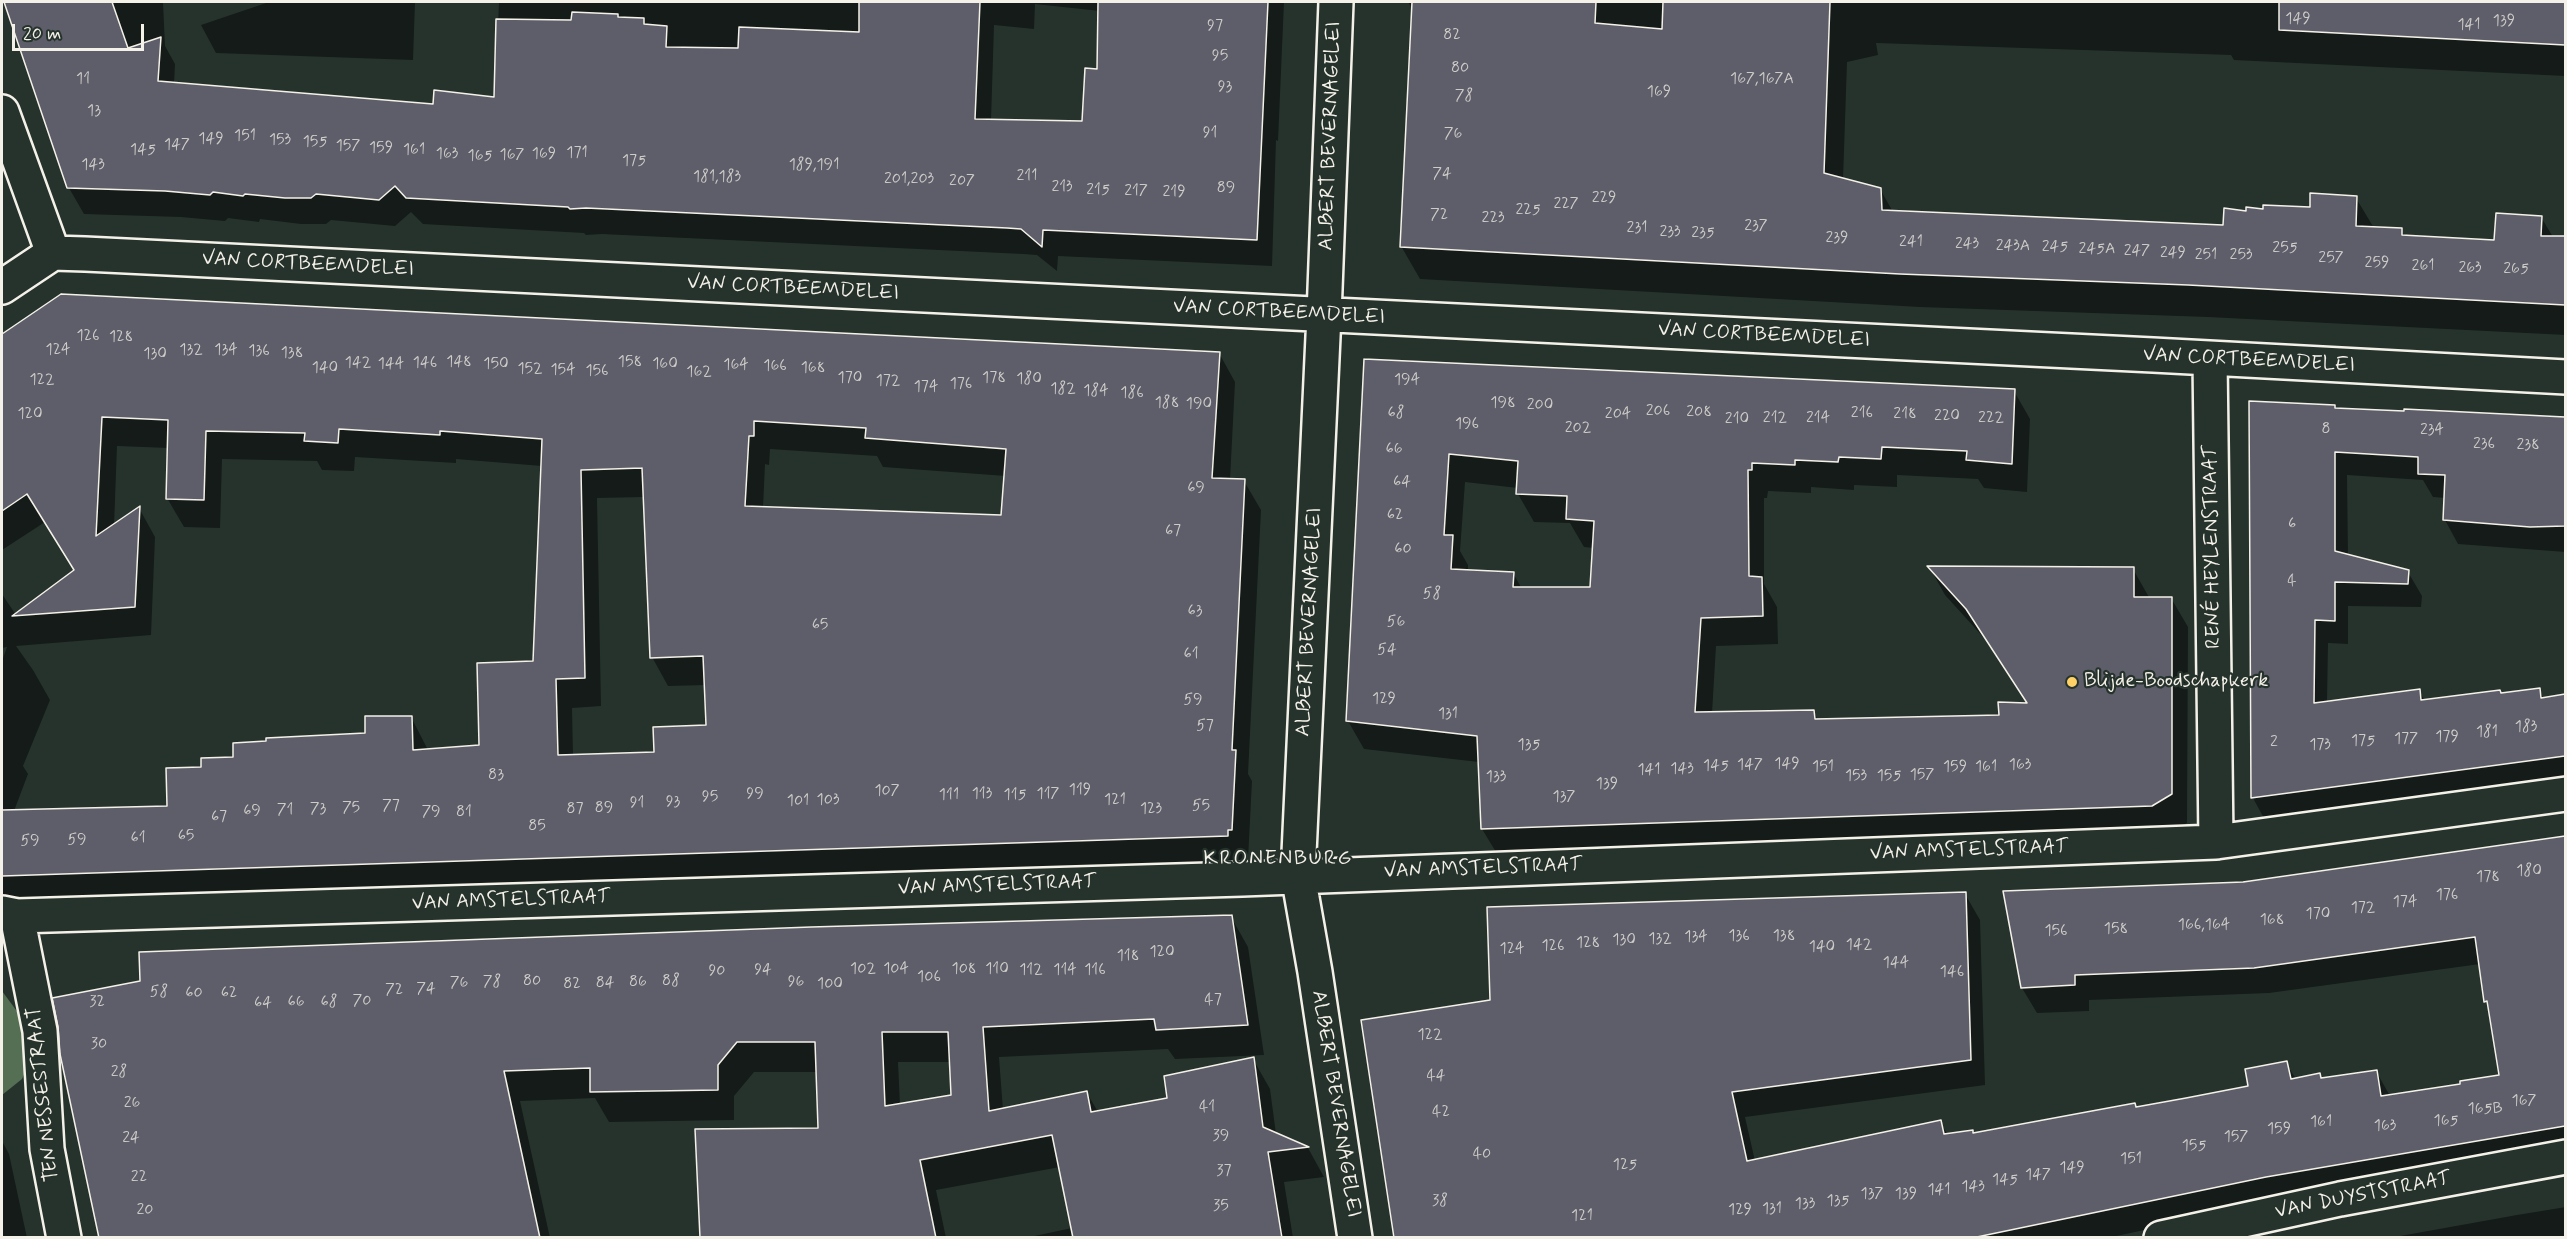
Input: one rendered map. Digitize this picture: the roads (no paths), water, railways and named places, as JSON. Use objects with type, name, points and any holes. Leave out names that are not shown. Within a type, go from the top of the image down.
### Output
[{"type":"street","name":"ALBERT BEVERNAGELEI","points":[[1336,2],[1298,876],[1315,972],[1355,1238]]},
{"type":"street","points":[[2,112],[53,253],[2,287]]},
{"type":"street","name":"VAN CORTBEEMDELEI","points":[[53,253],[2565,377]]},
{"type":"street","name":"RENÉ HEYLENSTRAAT","points":[[2210,359],[2216,842]]},
{"type":"street","name":"VAN AMSTELSTRAAT","points":[[9,914],[1298,876],[2216,842],[2565,795]]},
{"type":"street","name":"TEN NESSESTRAAT","points":[[9,914],[40,1031],[47,1149],[64,1238]]},
{"type":"street","name":"VAN DUYSTSTRAAT","points":[[2161,1238],[2340,1199],[2565,1156]]},
{"type":"place","name":"Blijde-Boodschapkerk","points":[[2072,682]]},
{"type":"district","name":"KRONENBURG","points":[[1278,860]]}]
